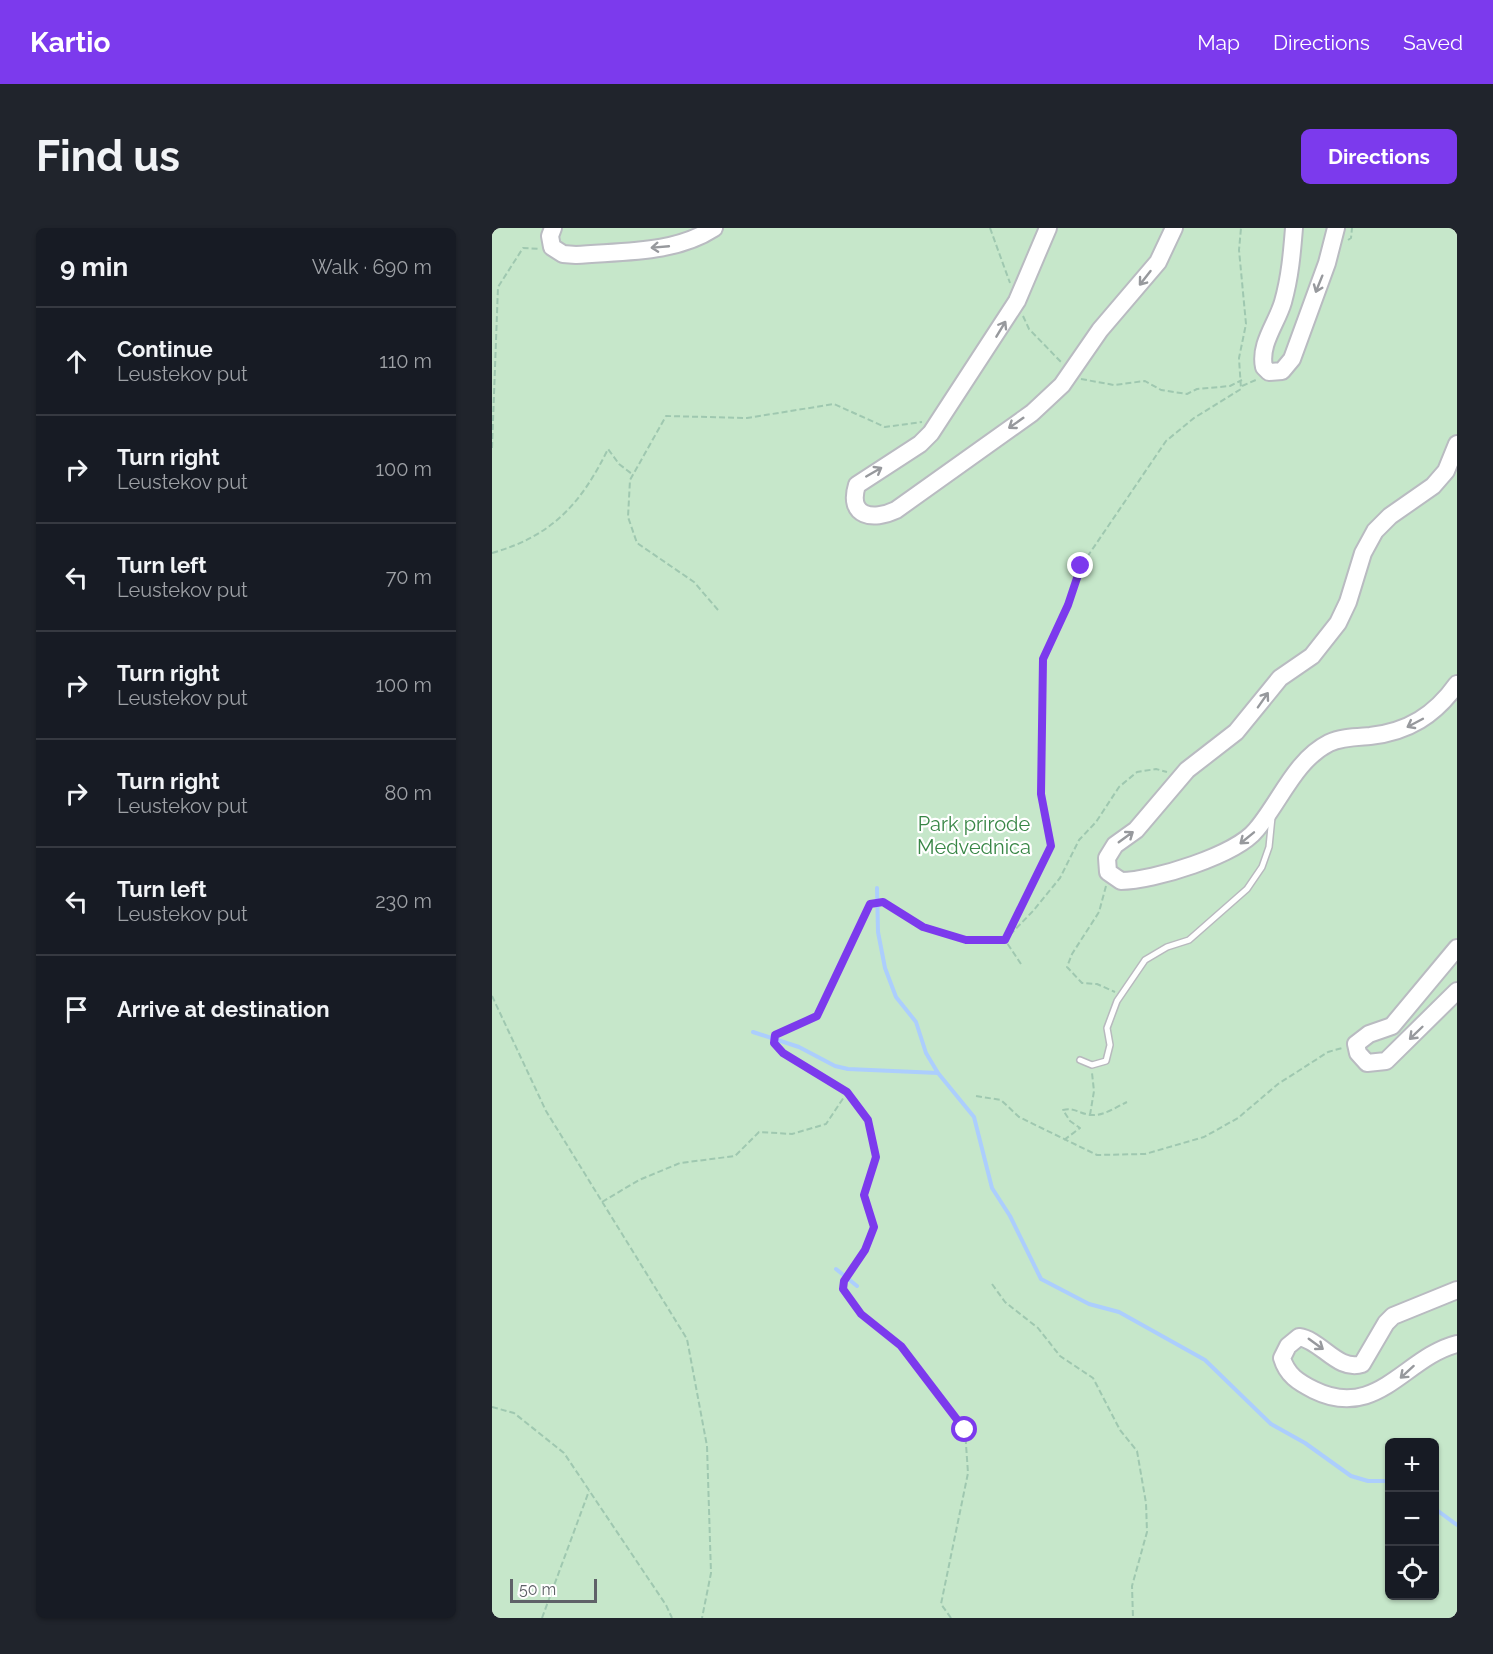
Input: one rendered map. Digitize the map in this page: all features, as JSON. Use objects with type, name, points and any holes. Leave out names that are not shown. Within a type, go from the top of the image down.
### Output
[{"type":"main road","points":[[553,228],[550,236],[555,250],[563,254],[576,255],[677,246],[696,240],[714,228]]},
{"type":"main road","points":[[1048,228],[1017,302],[944,415],[920,444],[857,485],[854,493],[860,511],[872,517],[882,517],[896,510],[1032,412],[1062,385],[1100,330],[1158,261],[1174,228]]},
{"type":"main road","points":[[1294,228],[1292,264],[1284,300],[1264,349],[1263,363],[1266,370],[1281,371],[1292,359],[1328,263],[1336,228]]},
{"type":"main road","points":[[1457,444],[1446,471],[1433,486],[1390,516],[1375,531],[1363,553],[1348,602],[1338,623],[1312,656],[1280,678],[1236,732],[1206,754],[1178,781],[1136,830],[1110,851],[1106,863],[1110,875],[1121,881],[1141,879],[1223,853],[1243,842],[1255,831],[1300,768],[1329,743],[1343,738],[1385,734],[1416,723],[1446,700],[1457,684]]},
{"type":"main road","points":[[1457,948],[1392,1026],[1369,1034],[1356,1044],[1358,1053],[1367,1063],[1386,1061],[1457,992]]},
{"type":"main road","points":[[1457,1290],[1393,1316],[1386,1323],[1362,1364],[1349,1365],[1307,1338],[1299,1337],[1288,1346],[1282,1358],[1286,1370],[1302,1384],[1320,1393],[1356,1397],[1378,1391],[1396,1382],[1422,1359],[1442,1348],[1457,1344]]},
{"type":"lane","points":[[1080,1060],[1092,1065],[1106,1061],[1110,1045],[1107,1028],[1112,1010],[1145,960],[1167,947],[1190,940],[1247,890],[1262,867],[1269,847],[1273,807]]},
{"type":"path","points":[[1241,228],[1239,250],[1246,324],[1239,358],[1242,386]]},
{"type":"path","points":[[492,448],[498,287],[523,248],[555,250]]},
{"type":"path","points":[[1005,940],[1051,846],[1041,794],[1043,659],[1068,605],[1081,566],[1166,441],[1194,418],[1229,398],[1242,386],[1255,383],[1266,370]]},
{"type":"path","points":[[718,610],[694,582],[638,543],[628,517],[630,480],[666,416],[747,418],[834,404],[885,427],[908,426],[944,415]]},
{"type":"path","points":[[492,553],[520,545],[552,526],[580,498],[608,449],[619,464],[633,475]]},
{"type":"path","points":[[951,1618],[941,1604],[968,1473],[965,1430],[901,1346],[861,1314],[843,1289],[844,1281],[865,1250],[874,1227],[864,1195],[876,1157],[868,1120],[847,1092],[783,1053],[774,1043],[775,1035],[817,1016],[870,904],[883,902],[923,927],[966,940],[1005,940],[1060,878],[1079,840],[1096,822],[1119,787],[1137,772],[1156,769],[1172,774],[1178,781]]},
{"type":"path","points":[[1110,875],[1100,912],[1072,954],[1067,967],[1082,983],[1097,984],[1121,995]]},
{"type":"path","points":[[1005,940],[1021,964]]},
{"type":"path","points":[[492,996],[546,1111],[687,1339],[707,1446],[711,1574],[702,1618]]},
{"type":"path","points":[[976,1096],[1001,1100],[1019,1117],[1096,1155],[1145,1154],[1204,1137],[1238,1118],[1278,1084],[1328,1052],[1356,1044]]},
{"type":"path","points":[[1090,1115],[1094,1091],[1092,1065]]},
{"type":"path","points":[[602,1202],[639,1180],[680,1162],[735,1156],[759,1132],[792,1134],[825,1124],[847,1092]]},
{"type":"path","points":[[1064,1140],[1080,1128],[1063,1110],[1070,1108],[1090,1115],[1103,1114],[1127,1102]]},
{"type":"path","points":[[992,1284],[1005,1302],[1038,1328],[1060,1356],[1093,1378],[1120,1430],[1137,1451],[1146,1503],[1147,1532],[1132,1586],[1133,1618]]},
{"type":"path","points":[[492,1407],[514,1413],[564,1453],[666,1605],[672,1618]]},
{"type":"path","points":[[542,1618],[590,1491]]},
{"type":"green space","name":"Park prirode Medvednica","points":[[492,228],[1457,228],[1457,1618],[492,1618]]},
{"type":"waterway","points":[[877,888],[878,932],[885,968],[896,997],[916,1022],[926,1053],[938,1073],[974,1117],[992,1188],[1010,1216],[1041,1279],[1089,1304],[1119,1312],[1205,1360],[1271,1424],[1305,1443],[1351,1476],[1368,1481],[1385,1481]]},
{"type":"waterway","points":[[753,1032],[799,1047],[835,1066],[848,1069],[938,1073]]},
{"type":"waterway","points":[[836,1269],[857,1286]]},
{"type":"waterway","points":[[1439,1512],[1457,1525]]},
{"type":"route","points":[[965,1430],[901,1346],[861,1314],[843,1289],[844,1281],[865,1250],[874,1227],[864,1195],[876,1157],[868,1120],[847,1092],[818,1072],[783,1053],[774,1043],[775,1035],[817,1016],[870,904],[883,902],[923,927],[966,940],[1005,940],[1051,846],[1041,794],[1044,740],[1043,659],[1068,605],[1081,566]]}]
